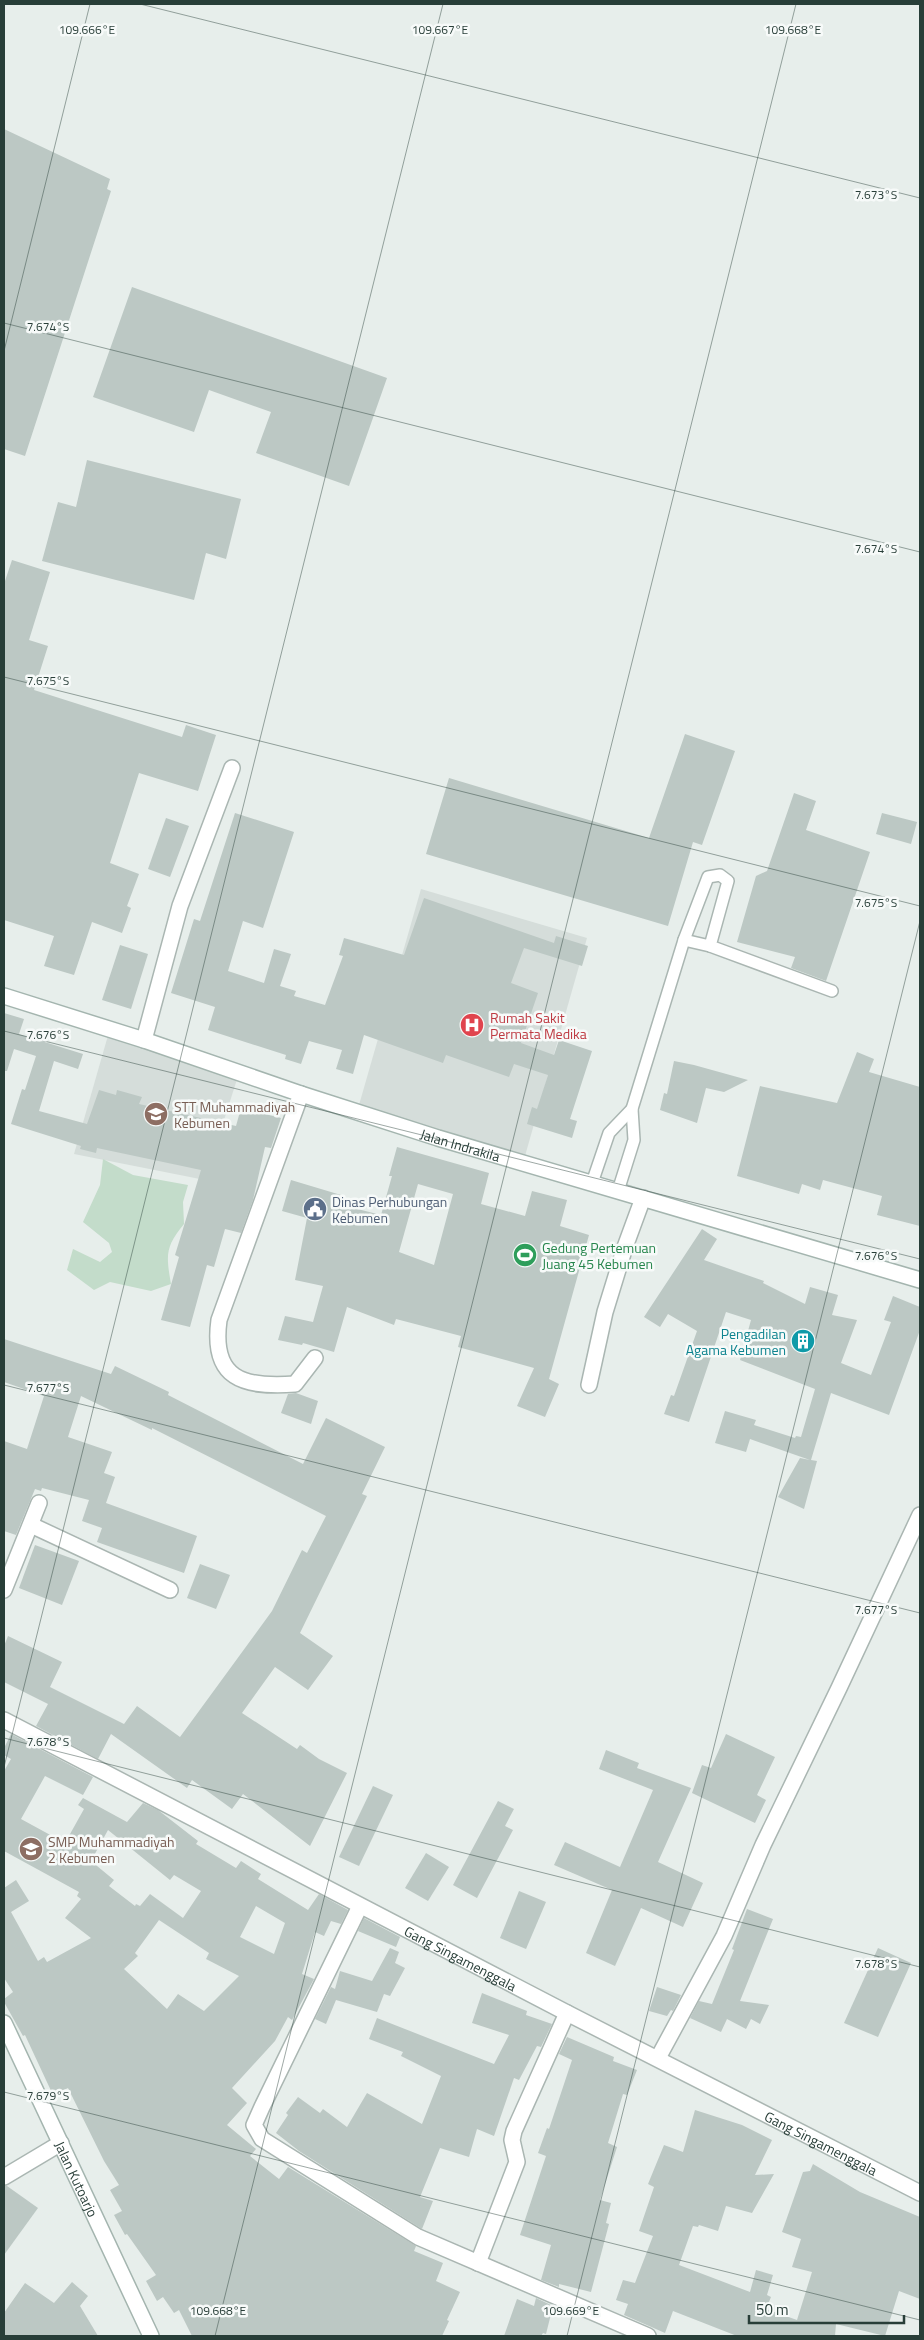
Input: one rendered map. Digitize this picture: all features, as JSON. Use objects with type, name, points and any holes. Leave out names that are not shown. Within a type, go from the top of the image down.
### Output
[{"type":"street","points":[[144,1040],[180,906],[232,768]]},
{"type":"street","name":"Jalan Indrakila","points":[[4,996],[144,1040],[300,1094],[438,1138],[920,1280]]},
{"type":"street","points":[[300,1094],[219,1320],[216,1341],[222,1365],[241,1379],[265,1386],[295,1384],[315,1358]]},
{"type":"street","points":[[589,1385],[606,1312],[625,1247],[643,1198]]},
{"type":"street","points":[[4,1590],[40,1503]]},
{"type":"street","points":[[660,2054],[724,1936],[763,1845],[920,1515]]},
{"type":"street","points":[[31,1525],[170,1590]]},
{"type":"street","name":"Gang Singamenggala","points":[[4,1720],[567,2013],[660,2054],[920,2193]]},
{"type":"street","points":[[360,1906],[254,2125],[262,2139],[418,2237],[478,2263],[620,2331],[648,2336]]},
{"type":"street","points":[[478,2263],[517,2162],[513,2150],[514,2131],[567,2013]]},
{"type":"street","name":"Jalan Kutoarjo","points":[[4,2023],[152,2336]]},
{"type":"street","points":[[4,2177],[60,2143]]},
{"type":"lane","points":[[618,1191],[634,1140],[632,1109],[684,940],[708,877],[720,875],[728,881],[727,889],[710,946]]},
{"type":"lane","points":[[684,940],[710,946],[832,991]]},
{"type":"lane","points":[[592,1183],[609,1133],[632,1109]]},
{"type":"shaded area","name":"Rumah Sakit Permata Medika","points":[[421,889],[587,938],[523,1163],[357,1112]]},
{"type":"shaded area","name":"STT Muhammadiyah Kebumen","points":[[109,1032],[239,1073],[205,1180],[74,1154]]},
{"type":"green space","points":[[103,1159],[133,1175],[188,1185],[183,1202],[184,1224],[173,1239],[168,1252],[171,1284],[151,1291],[110,1282],[94,1290],[67,1270],[73,1249],[100,1262],[112,1252],[109,1243],[83,1222],[100,1185]]},
{"type":"building","points":[[4,129],[110,179],[107,189],[111,191],[25,456],[4,449]]},
{"type":"building","points":[[132,287],[387,378],[349,486],[256,453],[271,412],[209,390],[194,432],[93,397]]},
{"type":"building","points":[[87,460],[241,499],[226,559],[206,553],[194,600],[42,561],[58,502],[76,507]]},
{"type":"building","points":[[12,560],[50,572],[29,640],[48,646],[34,690],[182,737],[186,725],[216,735],[198,791],[139,773],[110,863],[139,874],[127,906],[131,908],[122,933],[92,922],[74,975],[44,966],[54,936],[4,920],[4,584]]},
{"type":"building","points":[[685,734],[735,751],[702,845],[693,842],[668,926],[426,854],[449,778],[649,838]]},
{"type":"building","points":[[794,793],[816,801],[806,830],[870,852],[826,981],[791,968],[795,957],[737,942],[756,876],[767,871]]},
{"type":"building","points":[[235,813],[294,832],[263,928],[243,921],[228,971],[264,983],[274,949],[291,954],[280,986],[296,991],[294,996],[325,1005],[343,956],[339,955],[344,938],[404,955],[424,898],[554,943],[556,936],[588,946],[582,966],[524,948],[511,983],[538,993],[521,1043],[554,1055],[559,1040],[592,1051],[570,1119],[577,1121],[572,1138],[527,1124],[532,1107],[537,1109],[548,1075],[514,1064],[509,1077],[446,1055],[443,1063],[364,1035],[353,1074],[336,1069],[342,1050],[309,1041],[301,1064],[285,1059],[286,1055],[208,1030],[215,1007],[171,993],[194,919],[200,921]]},
{"type":"building","points":[[882,813],[917,822],[911,844],[876,834]]},
{"type":"building","points":[[166,818],[189,826],[170,877],[148,869]]},
{"type":"building","points":[[120,945],[148,954],[131,1009],[102,1000]]},
{"type":"building","points":[[4,1013],[24,1019],[19,1034],[83,1054],[78,1069],[54,1061],[39,1111],[87,1124],[99,1090],[116,1095],[117,1090],[142,1097],[139,1104],[236,1126],[241,1108],[281,1118],[271,1148],[265,1147],[253,1200],[241,1233],[225,1229],[214,1267],[207,1265],[190,1327],[161,1320],[179,1257],[175,1255],[201,1170],[97,1148],[96,1153],[80,1149],[81,1146],[11,1124],[22,1089],[25,1090],[36,1056],[14,1049],[7,1071],[4,1071]]},
{"type":"building","points":[[857,1052],[874,1059],[869,1072],[920,1087],[920,1226],[877,1215],[882,1196],[823,1180],[820,1190],[802,1184],[799,1194],[737,1176],[760,1086],[837,1103]]},
{"type":"building","points":[[674,1061],[748,1080],[724,1092],[706,1088],[697,1123],[660,1110],[664,1093],[667,1094]]},
{"type":"building","points":[[397,1147],[489,1173],[481,1204],[525,1216],[532,1191],[567,1200],[560,1226],[589,1235],[549,1379],[559,1384],[545,1417],[517,1406],[534,1368],[458,1347],[461,1336],[396,1319],[394,1325],[347,1307],[334,1352],[303,1343],[302,1345],[278,1340],[285,1316],[313,1322],[323,1286],[295,1280],[307,1218],[282,1211],[291,1180],[341,1195],[338,1204],[381,1215],[392,1176],[389,1176]],"holes":[[[418,1184],[453,1194],[434,1265],[399,1252]]]},
{"type":"building","points":[[702,1229],[717,1239],[704,1260],[764,1281],[763,1283],[805,1304],[810,1287],[838,1295],[832,1315],[857,1320],[841,1363],[871,1375],[891,1322],[884,1320],[893,1296],[920,1307],[920,1330],[889,1415],[831,1393],[811,1460],[817,1461],[804,1509],[778,1497],[800,1458],[810,1460],[750,1439],[746,1452],[715,1443],[725,1411],[756,1420],[754,1425],[795,1438],[796,1436],[801,1437],[815,1389],[740,1360],[751,1320],[726,1312],[689,1422],[664,1414],[671,1395],[674,1396],[697,1331],[668,1314],[660,1327],[644,1317]]},
{"type":"building","points":[[4,1339],[111,1374],[115,1366],[169,1392],[168,1395],[303,1464],[326,1418],[385,1447],[362,1494],[367,1496],[300,1633],[333,1656],[308,1690],[275,1667],[242,1713],[297,1749],[300,1745],[319,1759],[347,1773],[310,1846],[243,1794],[232,1809],[192,1780],[187,1788],[111,1734],[98,1759],[36,1726],[48,1704],[4,1682],[4,1646],[8,1636],[62,1662],[50,1687],[124,1724],[137,1706],[180,1737],[272,1611],[302,1550],[307,1553],[326,1516],[152,1428],[152,1430],[81,1396],[68,1437],[112,1452],[104,1473],[115,1477],[106,1503],[197,1536],[184,1573],[97,1542],[102,1528],[82,1521],[89,1500],[42,1488],[41,1491],[35,1489],[16,1535],[4,1531],[4,1441],[27,1449],[44,1396],[4,1382]]},
{"type":"building","points":[[296,1393],[318,1401],[311,1424],[281,1413],[288,1394]]},
{"type":"building","points":[[35,1545],[79,1561],[62,1605],[19,1588]]},
{"type":"building","points":[[200,1564],[230,1575],[216,1609],[187,1598]]},
{"type":"building","points":[[11,1734],[93,1777],[83,1795],[45,1776],[21,1819],[65,1843],[84,1809],[78,1805],[83,1798],[127,1822],[143,1803],[158,1810],[198,1841],[196,1844],[236,1868],[241,1861],[261,1874],[258,1879],[308,1910],[319,1894],[348,1910],[341,1924],[331,1921],[324,1936],[315,1932],[302,1974],[314,1979],[292,2020],[288,2017],[275,2041],[232,2088],[247,2103],[227,2125],[256,2149],[250,2156],[279,2179],[288,2167],[416,2246],[414,2251],[443,2263],[436,2281],[460,2292],[442,2336],[192,2336],[179,2310],[174,2313],[163,2297],[157,2301],[146,2281],[156,2275],[127,2234],[125,2235],[114,2215],[122,2211],[110,2190],[119,2185],[104,2161],[68,2088],[53,2095],[25,2035],[23,2036],[4,2002],[4,1999],[13,1992],[4,1978],[4,1888],[16,1880],[29,1901],[11,1912],[38,1961],[44,1957],[47,1962],[91,1938],[65,1918],[81,1899],[77,1896],[79,1892],[4,1851],[4,1771],[11,1759],[4,1755],[4,1748]],"holes":[[[108,1830],[170,1880],[174,1875],[201,1891],[183,1918],[150,1894],[140,1906],[136,1904],[135,1906],[109,1886],[114,1880],[91,1861]],[[256,1906],[285,1923],[274,1954],[240,1937]],[[159,1920],[209,1953],[206,1959],[239,1976],[204,2011],[178,1994],[167,2009],[124,1969],[138,1956],[135,1953]]]},
{"type":"building","points":[[726,1734],[775,1757],[757,1795],[766,1800],[755,1823],[692,1793],[702,1765],[711,1768]]},
{"type":"building","points":[[606,1750],[639,1763],[637,1768],[691,1788],[658,1862],[703,1883],[683,1927],[641,1908],[615,1966],[586,1953],[612,1890],[554,1865],[565,1842],[620,1867],[653,1790],[599,1769]]},
{"type":"building","points":[[373,1786],[393,1795],[359,1866],[339,1857]]},
{"type":"building","points":[[498,1801],[514,1809],[505,1826],[513,1830],[477,1898],[453,1885]]},
{"type":"building","points":[[426,1853],[449,1867],[428,1901],[405,1888]]},
{"type":"building","points":[[519,1891],[546,1902],[526,1949],[500,1938]]},
{"type":"building","points":[[747,1909],[773,1919],[740,2001],[769,2005],[760,2024],[751,2019],[746,2029],[727,2019],[721,2032],[690,2018],[699,2001],[712,2004],[734,1950],[732,1949]]},
{"type":"building","points":[[364,1918],[400,1937],[396,1947],[358,1931]]},
{"type":"building","points":[[390,1948],[399,1952],[395,1963],[405,1968],[390,1996],[384,1994],[377,2012],[336,2000],[326,2024],[315,2019],[331,1987],[335,1989],[340,1971],[372,1981]]},
{"type":"building","points":[[878,1948],[911,1963],[878,2037],[844,2023]]},
{"type":"building","points":[[657,1987],[681,1995],[673,2011],[671,2010],[667,2016],[649,2011]]},
{"type":"building","points":[[482,1993],[527,2011],[526,2015],[552,2024],[541,2047],[537,2046],[519,2080],[514,2078],[494,2136],[477,2129],[469,2157],[440,2148],[420,2197],[433,2201],[422,2229],[299,2151],[276,2133],[288,2115],[286,2113],[298,2097],[320,2113],[323,2109],[347,2127],[367,2093],[422,2124],[441,2076],[401,2056],[403,2052],[369,2039],[377,2018],[494,2064],[509,2035],[472,2023]]},
{"type":"building","points":[[567,2037],[614,2057],[613,2061],[637,2070],[627,2095],[623,2094],[608,2143],[617,2147],[600,2200],[611,2203],[606,2223],[609,2224],[591,2292],[559,2284],[559,2287],[541,2280],[551,2245],[520,2235],[546,2156],[538,2153],[547,2128],[549,2129],[572,2060],[559,2054]]},
{"type":"building","points":[[695,2110],[742,2125],[772,2140],[755,2175],[774,2174],[752,2213],[726,2206],[718,2231],[699,2225],[698,2227],[693,2226],[679,2265],[750,2292],[756,2270],[773,2275],[767,2295],[771,2297],[766,2309],[797,2320],[812,2272],[792,2267],[801,2239],[782,2232],[803,2172],[810,2171],[813,2164],[860,2192],[920,2217],[920,2299],[899,2291],[885,2336],[836,2324],[835,2336],[737,2336],[673,2311],[665,2333],[624,2315],[628,2304],[616,2300],[623,2280],[635,2283],[653,2236],[639,2231],[654,2187],[648,2184],[664,2145],[683,2152]]},
{"type":"building","points":[[4,2186],[7,2186],[38,2208],[4,2255]]},
{"type":"building","points":[[72,2282],[88,2296],[80,2306],[98,2336],[4,2336],[4,2313],[25,2283],[54,2303]]},
{"type":"building","points":[[536,2298],[553,2306],[546,2334],[543,2333],[541,2336],[504,2336],[517,2299],[534,2306]]},
{"type":"place","name":"Rumah Sakit Permata Medika","points":[[472,1025]]},
{"type":"place","name":"STT Muhammadiyah Kebumen","points":[[156,1114]]},
{"type":"place","name":"Dinas Perhubungan Kebumen","points":[[315,1209]]},
{"type":"place","name":"Gedung Pertemuan Juang 45 Kebumen","points":[[525,1255]]},
{"type":"place","name":"Pengadilan Agama Kebumen","points":[[803,1341]]},
{"type":"place","name":"SMP Muhammadiyah 2 Kebumen","points":[[31,1849]]}]
